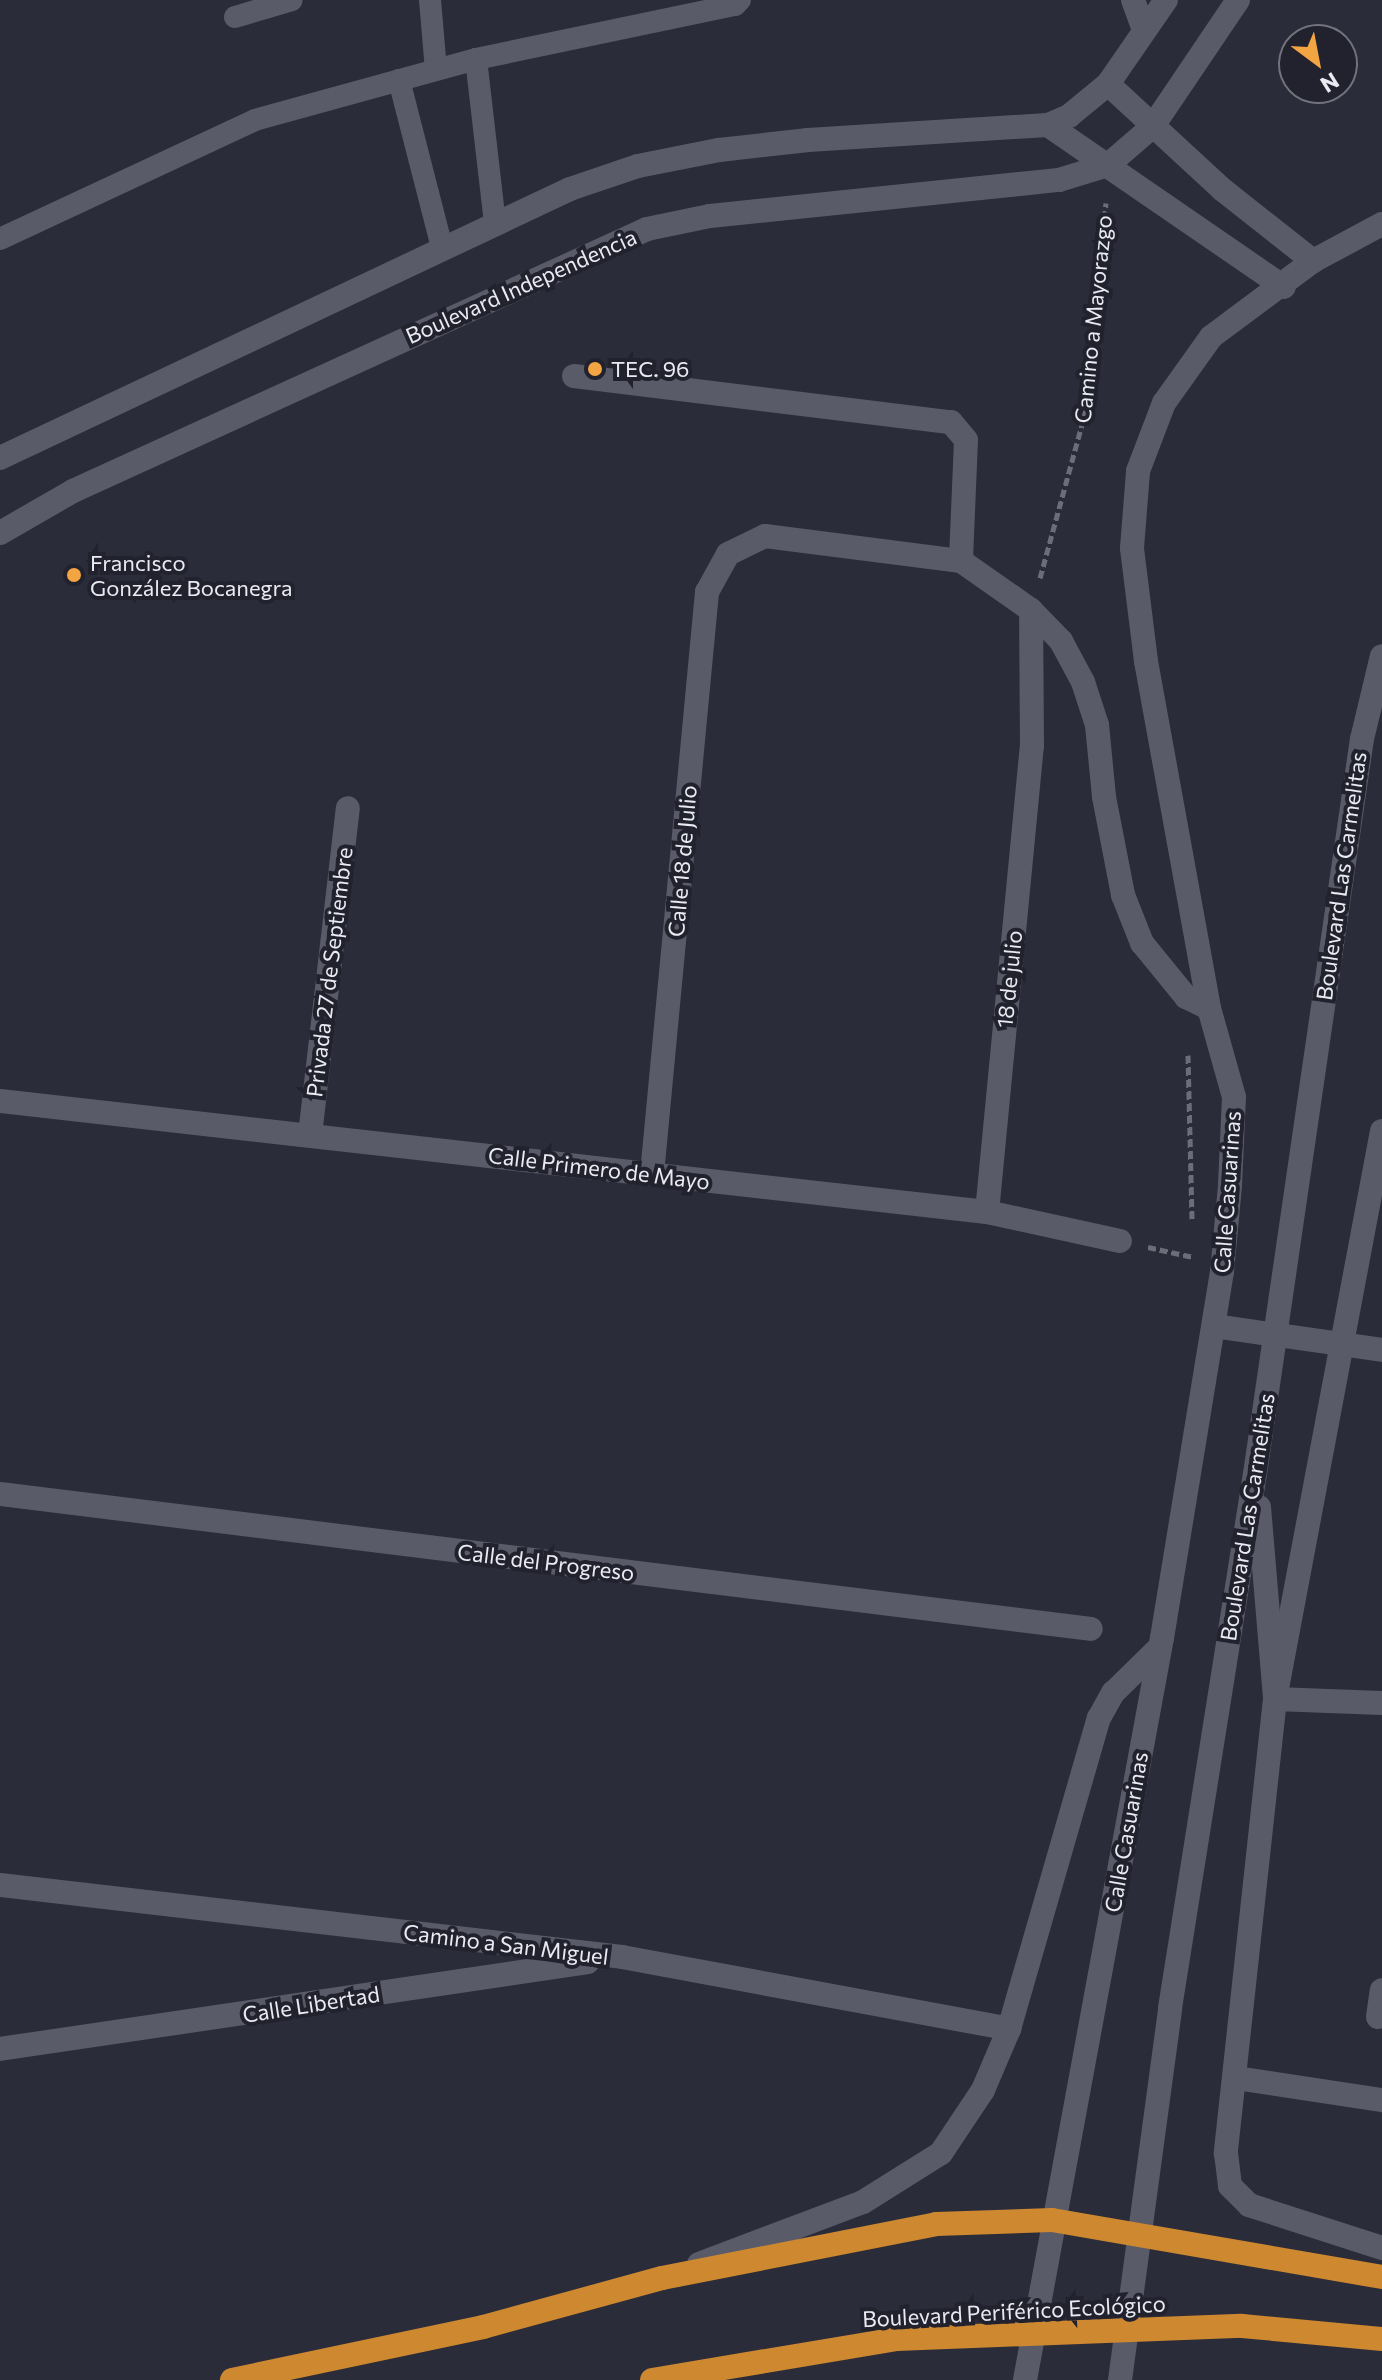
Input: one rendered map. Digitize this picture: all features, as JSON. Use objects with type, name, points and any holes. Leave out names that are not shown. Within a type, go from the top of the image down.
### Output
[{"type":"highway","points":[[232,2380],[483,2327],[662,2278],[936,2224],[1052,2220],[1382,2277]]},
{"type":"highway","name":"Boulevard Periférico Ecológico","points":[[652,2380],[896,2339],[1242,2326],[1382,2339]]},
{"type":"street","points":[[1133,0],[1144,31]]},
{"type":"street","points":[[0,458],[442,248],[624,171],[719,150],[1048,125],[1069,116],[1108,84],[1166,0]]},
{"type":"street","name":"Boulevard Independencia","points":[[0,533],[73,491],[647,229],[710,216],[1059,180],[1108,165],[1153,126],[1238,0]]},
{"type":"street","points":[[1108,84],[1313,261]]},
{"type":"street","points":[[1048,125],[1284,287]]},
{"type":"street","name":"Calle Casuarinas","points":[[1052,2220],[1159,1648],[1214,1326],[1234,1097],[1209,1008],[1146,661],[1132,548],[1138,471],[1164,403],[1211,337],[1284,287],[1313,261],[1382,224]]},
{"type":"street","points":[[574,376],[951,422],[966,440],[961,561],[1031,610],[1061,641],[1083,682],[1097,725],[1104,797],[1123,895],[1142,943],[1186,997],[1209,1008]]},
{"type":"street","name":"Calle 18 de Julio","points":[[652,1174],[707,592],[728,554],[765,536],[961,561]]},
{"type":"street","name":"18 de julio","points":[[987,1212],[1032,746],[1031,610]]},
{"type":"street","name":"Boulevard Las Carmelitas","points":[[1120,2380],[1170,2008],[1255,1474],[1362,739],[1382,656]]},
{"type":"street","name":"Privada 27 de Septiembre","points":[[310,1135],[348,808]]},
{"type":"street","name":"Calle Primero de Mayo","points":[[0,1101],[987,1212],[1120,1241]]},
{"type":"street","points":[[1382,1131],[1275,1699],[1226,2153],[1230,2186],[1249,2205],[1382,2248]]},
{"type":"street","points":[[1214,1326],[1382,1350]]},
{"type":"street","points":[[1255,1474],[1275,1699]]},
{"type":"street","name":"Calle del Progreso","points":[[0,1494],[1091,1629]]},
{"type":"street","points":[[662,2278],[863,2202],[941,2153],[983,2090],[1009,2029],[1099,1718],[1113,1693],[1159,1648]]},
{"type":"street","points":[[1275,1699],[1382,1703]]},
{"type":"street","name":"Camino a San Miguel","points":[[0,1885],[622,1957],[1009,2029]]},
{"type":"street","name":"Calle Libertad","points":[[0,2049],[622,1957]]},
{"type":"street","points":[[1378,2017],[1382,1990]]},
{"type":"street","points":[[1236,2078],[1382,2100]]},
{"type":"street","points":[[1025,2380],[1052,2220]]},
{"type":"lane","points":[[235,17],[292,0]]},
{"type":"lane","points":[[430,0],[436,70]]},
{"type":"lane","points":[[0,239],[255,120],[476,59],[735,5],[740,0]]},
{"type":"lane","points":[[476,59],[495,224]]},
{"type":"lane","points":[[399,80],[442,248]]},
{"type":"path","name":"Camino a Mayorazgo","points":[[1031,610],[1086,410],[1108,165]]},
{"type":"path","points":[[1120,1241],[1193,1257]]},
{"type":"place","name":"TEC. 96","points":[[595,369]]},
{"type":"place","name":"Francisco González Bocanegra","points":[[74,575]]}]
